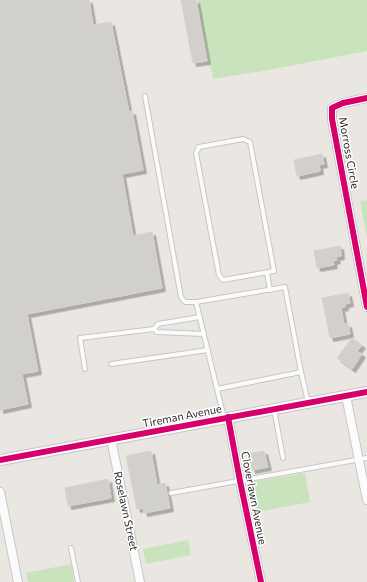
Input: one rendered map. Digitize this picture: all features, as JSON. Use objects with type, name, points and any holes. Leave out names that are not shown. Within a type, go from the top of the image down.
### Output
[{"type":"street","name":"Morross Circle","points":[[367,98],[343,103],[332,108],[332,119],[367,307]]},
{"type":"street","name":"Tireman Avenue","points":[[0,460],[367,392]]},
{"type":"street","points":[[346,396],[363,459],[367,500]]},
{"type":"street","name":"Cloverlawn Avenue","points":[[226,418],[261,582]]},
{"type":"street","name":"Roselawn Street","points":[[111,440],[140,582]]},
{"type":"street","points":[[0,492],[2,515],[18,582]]},
{"type":"lane","points":[[145,96],[181,297],[185,302],[196,302],[285,287],[308,403]]},
{"type":"lane","points":[[244,139],[250,142],[274,271],[267,272],[223,280],[219,275],[196,153],[199,147],[244,139]]},
{"type":"lane","points":[[267,272],[270,290]]},
{"type":"lane","points":[[196,302],[217,389],[226,418]]},
{"type":"lane","points":[[154,329],[158,324],[200,317]]},
{"type":"lane","points":[[85,369],[80,338],[154,329],[157,332],[204,334]]},
{"type":"lane","points":[[111,364],[208,350]]},
{"type":"lane","points":[[217,389],[301,372]]},
{"type":"lane","points":[[274,409],[283,458]]},
{"type":"lane","points":[[172,493],[363,459]]},
{"type":"lane","points":[[71,548],[78,582]]},
{"type":"green space","points":[[198,0],[367,0],[367,51],[213,79]]},
{"type":"green space","points":[[367,200],[367,237],[360,201]]},
{"type":"green space","points":[[305,473],[310,502],[257,512],[251,482]]},
{"type":"green space","points":[[188,540],[191,555],[146,564],[143,549]]},
{"type":"green space","points":[[71,564],[74,582],[28,582],[26,573]]},
{"type":"building","points":[[0,0],[89,0],[93,25],[111,22],[129,112],[132,111],[143,170],[122,174],[133,236],[152,232],[162,288],[27,314],[38,371],[22,374],[28,404],[0,410]]},
{"type":"building","points":[[181,0],[196,0],[207,61],[193,63]]},
{"type":"building","points":[[322,154],[324,164],[319,165],[320,171],[297,176],[294,160]]},
{"type":"building","points":[[340,246],[341,256],[336,257],[337,260],[333,261],[334,265],[317,268],[314,251]]},
{"type":"building","points":[[348,293],[350,303],[345,304],[345,307],[341,308],[344,324],[348,324],[350,334],[330,338],[322,298]]},
{"type":"building","points":[[352,338],[362,345],[357,351],[362,354],[352,369],[337,358]]},
{"type":"building","points":[[151,451],[157,485],[165,483],[170,508],[144,513],[143,508],[137,509],[126,456]]},
{"type":"building","points":[[264,451],[268,467],[252,470],[248,454]]},
{"type":"building","points":[[108,479],[111,498],[68,506],[65,488]]},
{"type":"cycle path","points":[[367,98],[343,103],[332,108],[332,119],[367,307]]},
{"type":"cycle path","points":[[0,460],[367,392]]},
{"type":"cycle path","points":[[228,417],[261,582]]}]
